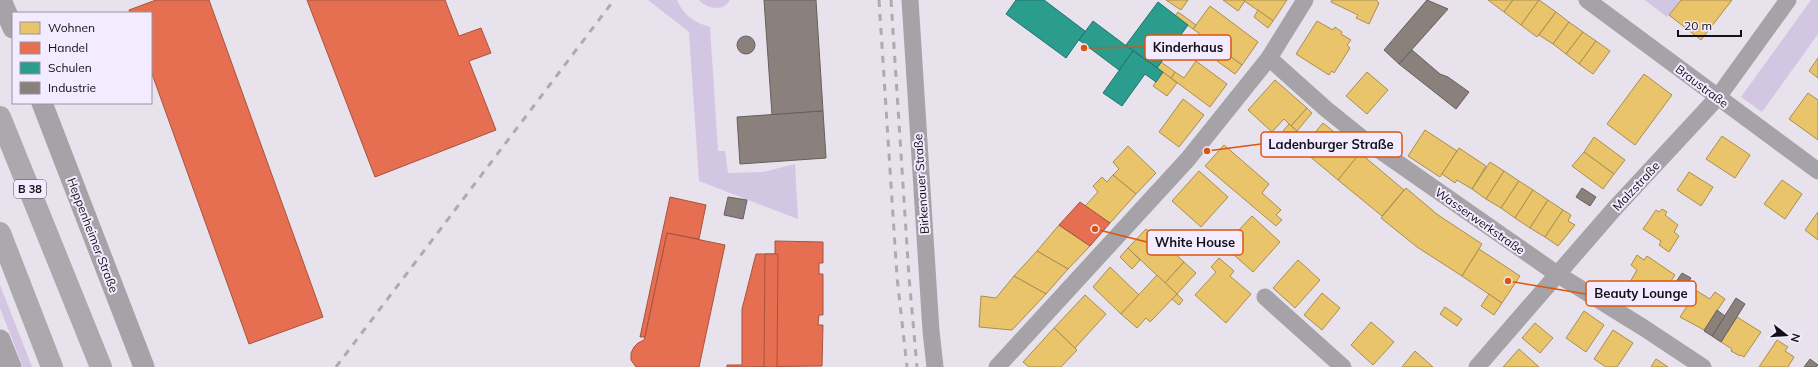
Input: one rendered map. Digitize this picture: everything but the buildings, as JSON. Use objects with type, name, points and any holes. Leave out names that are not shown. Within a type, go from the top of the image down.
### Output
[{"type":"highway","name":"B 38","points":[[0,117],[101,367]]},
{"type":"highway","points":[[0,232],[52,367]]},
{"type":"street","points":[[1,0],[12,26]]},
{"type":"street","name":"Birkenauer Straße","points":[[910,0],[931,331],[935,367]]},
{"type":"street","points":[[997,367],[1188,159],[1269,58],[1305,0]]},
{"type":"street","name":"Braustraße","points":[[1587,0],[1818,171]]},
{"type":"street","name":"Malzstraße","points":[[1477,367],[1557,274],[1718,98],[1788,0]]},
{"type":"street","name":"Wasserwerkstraße","points":[[1269,58],[1326,109],[1362,138],[1557,274],[1703,367]]},
{"type":"street","name":"Heppenheimer Straße","points":[[42,104],[144,367]]},
{"type":"street","points":[[1265,298],[1344,367]]},
{"type":"street","points":[[0,340],[11,367]]},
{"type":"shaded area","points":[[648,0],[677,0],[690,18],[710,27],[718,151],[725,151],[728,173],[763,172],[795,164],[798,219],[699,181],[689,32]]},
{"type":"shaded area","points":[[699,0],[730,0],[727,4],[719,8],[714,8],[702,3]]},
{"type":"shaded area","points":[[1645,0],[1680,0],[1667,17]]},
{"type":"shaded area","points":[[1811,0],[1818,0],[1818,34],[1762,112],[1741,97]]},
{"type":"shaded area","points":[[0,285],[32,367],[23,367],[0,308]]},
{"type":"railway","points":[[336,367],[614,0]]},
{"type":"railway","points":[[879,0],[897,277],[907,367]]},
{"type":"railway","points":[[891,0],[909,277],[917,367]]},
{"type":"place","name":"Kinderhaus","points":[[1084,48]]},
{"type":"place","name":"Ladenburger Straße","points":[[1207,151]]},
{"type":"place","name":"White House","points":[[1095,229]]},
{"type":"place","name":"Beauty Lounge","points":[[1508,281]]}]
